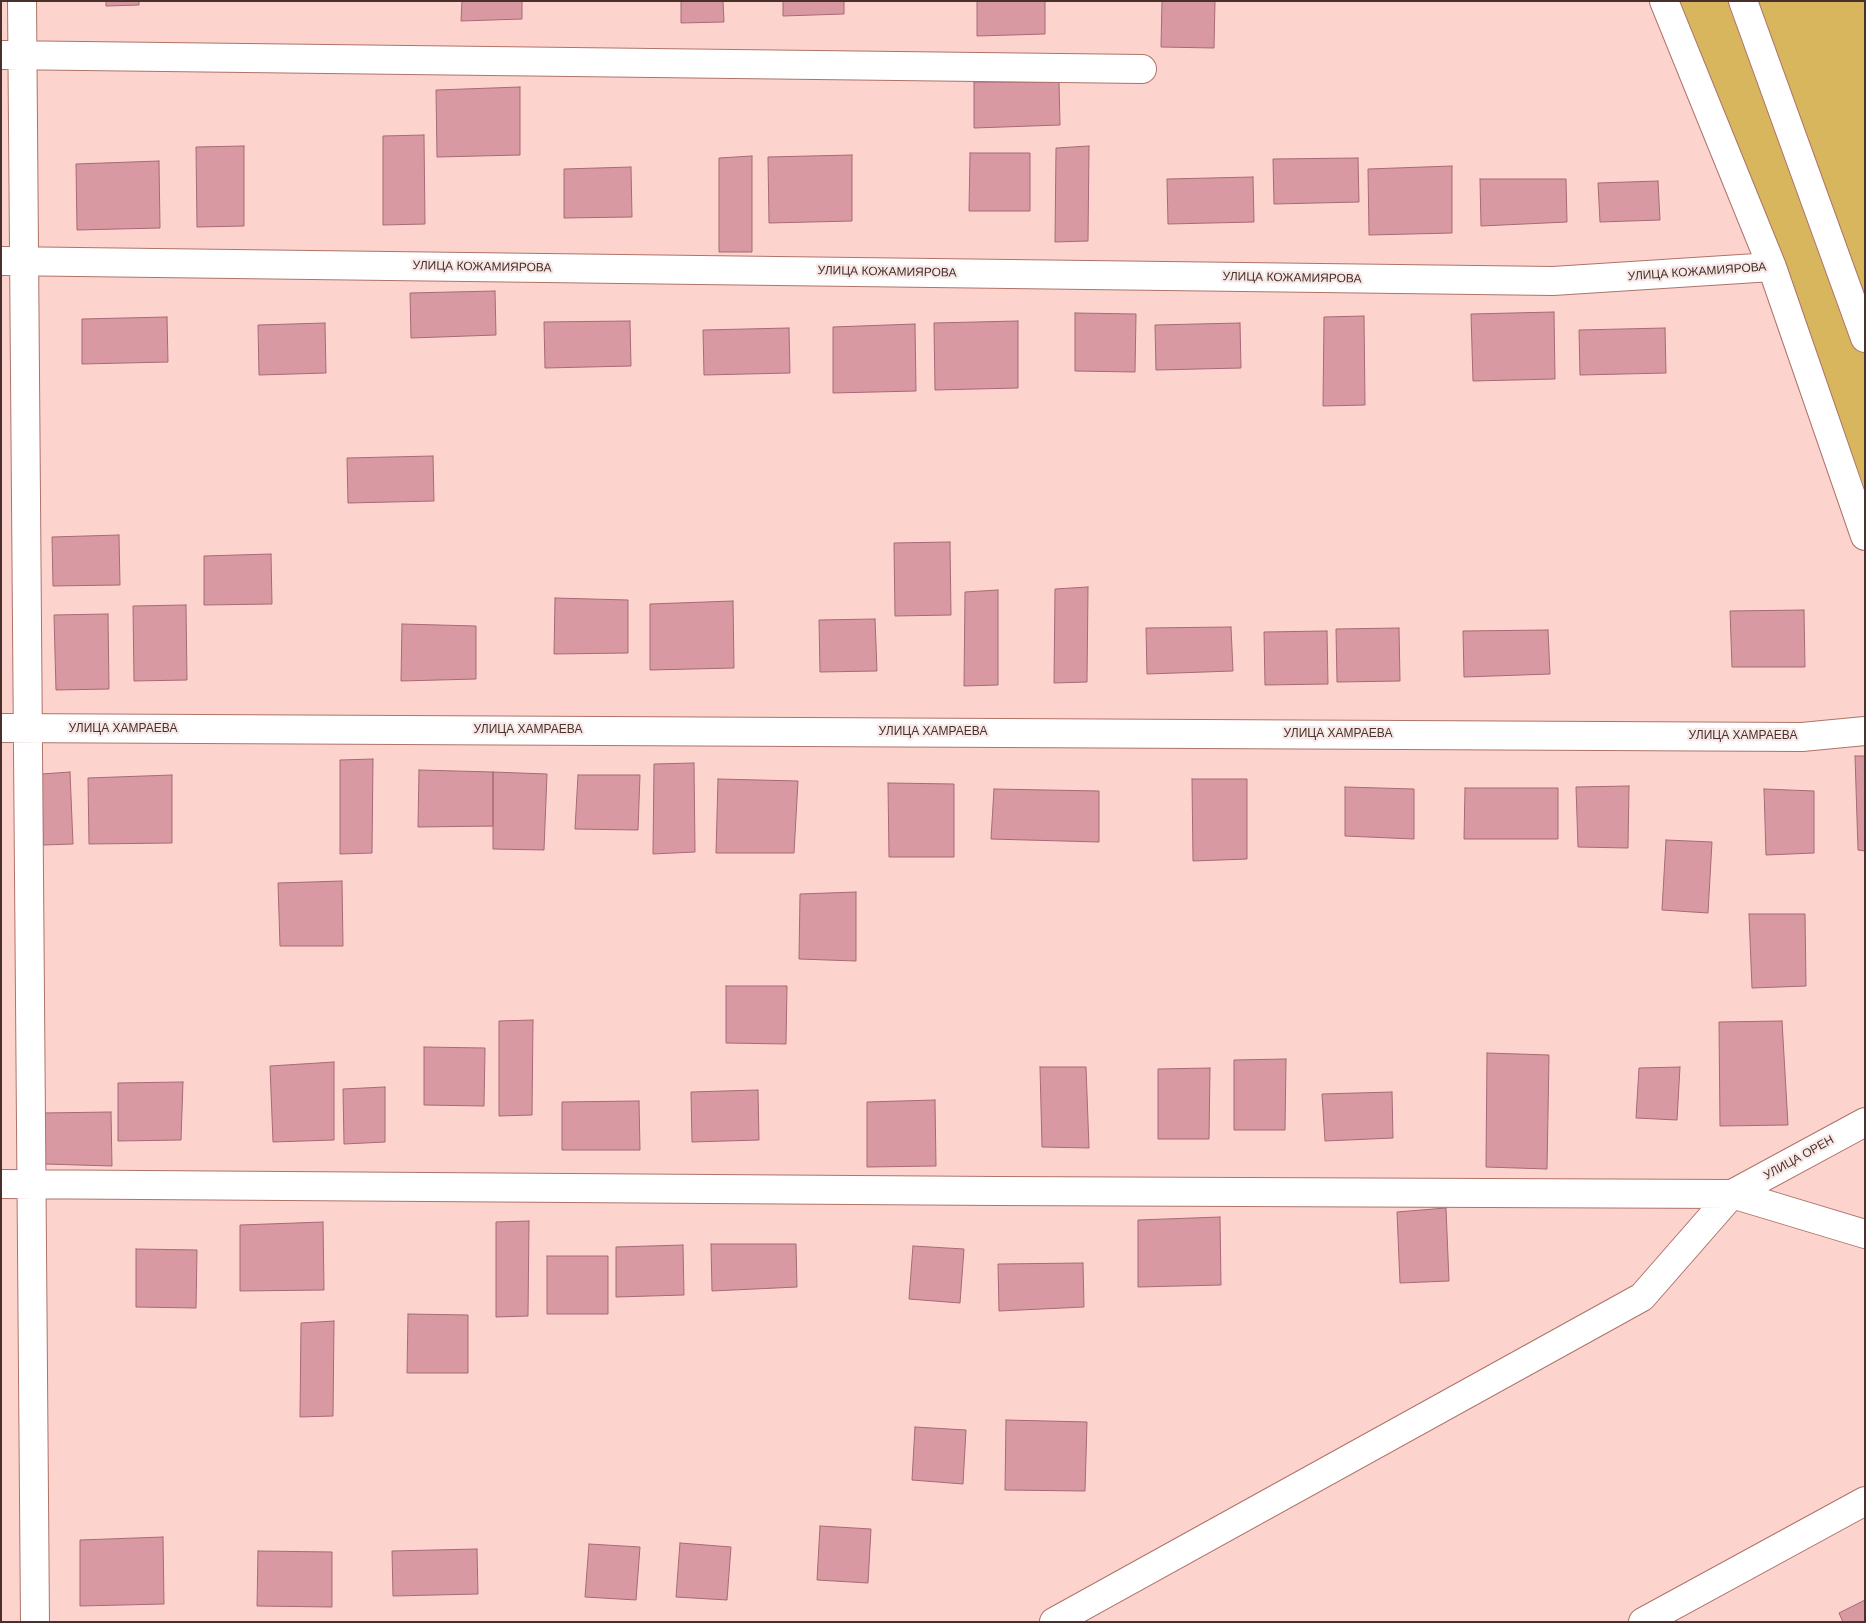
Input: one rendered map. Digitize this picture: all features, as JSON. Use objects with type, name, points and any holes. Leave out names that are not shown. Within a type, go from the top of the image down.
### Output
[{"type":"street","points":[[22,1],[12,55],[13,262],[28,728],[35,1622]]},
{"type":"street","points":[[1664,1],[1772,267],[1865,536]]},
{"type":"street","points":[[1743,1],[1865,338]]},
{"type":"street","points":[[12,55],[1142,69]]},
{"type":"street","name":"УЛИЦА КОЖАМИЯРОВА","points":[[13,262],[1553,281],[1772,267]]},
{"type":"street","name":"УЛИЦА ХАМРАЕВА","points":[[1,728],[1792,737],[1865,731]]},
{"type":"street","name":"УЛИЦА ОРЕН","points":[[1732,1194],[1865,1122]]},
{"type":"street","points":[[1,1184],[1732,1194],[1865,1234]]},
{"type":"street","points":[[1054,1622],[1642,1297],[1732,1194]]},
{"type":"street","points":[[1643,1622],[1865,1501]]},
{"type":"shaded area","points":[[1675,1],[1865,1],[1865,489],[1768,232]]},
{"type":"building","points":[[106,1],[139,1],[139,5],[106,6]]},
{"type":"building","points":[[462,1],[522,1],[522,19],[461,21]]},
{"type":"building","points":[[681,1],[723,1],[724,22],[681,23]]},
{"type":"building","points":[[783,1],[844,1],[844,14],[783,16]]},
{"type":"building","points":[[977,1],[1045,1],[1045,34],[977,36]]},
{"type":"building","points":[[1162,1],[1215,1],[1214,48],[1161,47]]},
{"type":"building","points":[[974,82],[1059,82],[1060,125],[974,128]]},
{"type":"building","points":[[520,87],[520,155],[437,157],[436,90]]},
{"type":"building","points":[[424,135],[425,224],[383,225],[383,136]]},
{"type":"building","points":[[244,146],[244,226],[197,227],[196,147]]},
{"type":"building","points":[[1089,146],[1088,241],[1055,242],[1056,148]]},
{"type":"building","points":[[970,153],[1030,153],[1030,211],[969,211]]},
{"type":"building","points":[[852,155],[852,221],[769,223],[768,157]]},
{"type":"building","points":[[752,156],[752,252],[719,252],[719,158]]},
{"type":"building","points":[[1358,158],[1359,202],[1274,204],[1273,159]]},
{"type":"building","points":[[159,161],[160,228],[77,230],[76,164]]},
{"type":"building","points":[[1452,166],[1452,233],[1369,235],[1368,169]]},
{"type":"building","points":[[631,167],[632,217],[564,218],[564,169]]},
{"type":"building","points":[[1253,177],[1254,222],[1168,224],[1167,179]]},
{"type":"building","points":[[1480,179],[1566,179],[1567,222],[1481,226]]},
{"type":"building","points":[[1658,181],[1660,220],[1600,222],[1598,183]]},
{"type":"building","points":[[495,291],[496,335],[411,338],[410,293]]},
{"type":"building","points":[[1554,312],[1555,379],[1473,381],[1471,314]]},
{"type":"building","points":[[1075,313],[1136,314],[1135,372],[1075,371]]},
{"type":"building","points":[[1364,316],[1365,405],[1323,406],[1324,317]]},
{"type":"building","points":[[167,317],[168,362],[82,364],[82,319]]},
{"type":"building","points":[[630,321],[631,366],[545,368],[544,322]]},
{"type":"building","points":[[1018,321],[1018,388],[935,390],[934,323]]},
{"type":"building","points":[[325,323],[326,373],[259,375],[258,325]]},
{"type":"building","points":[[1240,323],[1241,368],[1156,370],[1155,325]]},
{"type":"building","points":[[915,324],[916,391],[833,393],[833,327]]},
{"type":"building","points":[[789,328],[790,373],[704,375],[703,330]]},
{"type":"building","points":[[1665,328],[1666,373],[1580,375],[1579,330]]},
{"type":"building","points":[[433,456],[434,501],[348,503],[347,458]]},
{"type":"building","points":[[119,535],[120,585],[53,586],[52,537]]},
{"type":"building","points":[[950,542],[951,615],[895,616],[894,543]]},
{"type":"building","points":[[271,554],[272,604],[204,605],[204,556]]},
{"type":"building","points":[[1088,587],[1087,682],[1054,683],[1055,589]]},
{"type":"building","points":[[998,590],[998,685],[964,686],[965,592]]},
{"type":"building","points":[[555,598],[628,600],[628,653],[554,654]]},
{"type":"building","points":[[733,601],[734,668],[650,670],[650,604]]},
{"type":"building","points":[[186,605],[187,680],[134,681],[133,606]]},
{"type":"building","points":[[1804,610],[1805,667],[1732,667],[1730,611]]},
{"type":"building","points":[[108,614],[109,689],[56,690],[54,615]]},
{"type":"building","points":[[875,619],[877,671],[820,672],[819,620]]},
{"type":"building","points":[[402,624],[476,626],[476,679],[401,681]]},
{"type":"building","points":[[1231,627],[1233,671],[1147,674],[1146,628]]},
{"type":"building","points":[[1399,628],[1400,681],[1337,682],[1336,629]]},
{"type":"building","points":[[1548,630],[1550,674],[1464,677],[1463,631]]},
{"type":"building","points":[[1327,631],[1328,684],[1265,685],[1264,632]]},
{"type":"building","points":[[1855,756],[1865,756],[1865,851],[1858,850]]},
{"type":"building","points":[[373,759],[372,853],[340,854],[340,760]]},
{"type":"building","points":[[694,763],[695,852],[653,854],[654,764]]},
{"type":"building","points":[[419,770],[493,772],[493,826],[418,827]]},
{"type":"building","points":[[70,772],[73,844],[43,845],[42,774]]},
{"type":"building","points":[[493,772],[547,774],[544,850],[493,849]]},
{"type":"building","points":[[172,775],[172,843],[89,844],[88,778]]},
{"type":"building","points":[[578,775],[640,775],[638,830],[575,829]]},
{"type":"building","points":[[718,779],[798,781],[794,853],[716,853]]},
{"type":"building","points":[[1192,779],[1247,779],[1247,859],[1193,861]]},
{"type":"building","points":[[888,783],[954,784],[954,857],[889,857]]},
{"type":"building","points":[[1629,786],[1628,848],[1578,847],[1576,787]]},
{"type":"building","points":[[1345,787],[1414,789],[1414,839],[1345,836]]},
{"type":"building","points":[[1465,788],[1558,788],[1558,839],[1464,839]]},
{"type":"building","points":[[994,789],[1099,791],[1099,842],[991,839]]},
{"type":"building","points":[[1764,789],[1814,791],[1814,853],[1766,855]]},
{"type":"building","points":[[1666,840],[1712,842],[1708,913],[1662,910]]},
{"type":"building","points":[[342,881],[343,946],[280,946],[278,883]]},
{"type":"building","points":[[856,892],[856,961],[799,959],[800,894]]},
{"type":"building","points":[[1749,914],[1805,914],[1806,986],[1752,988]]},
{"type":"building","points":[[726,986],[787,986],[786,1044],[726,1043]]},
{"type":"building","points":[[533,1020],[532,1115],[499,1116],[499,1021]]},
{"type":"building","points":[[1782,1021],[1788,1125],[1720,1126],[1719,1022]]},
{"type":"building","points":[[424,1047],[485,1048],[484,1106],[424,1105]]},
{"type":"building","points":[[1487,1053],[1549,1055],[1547,1169],[1486,1167]]},
{"type":"building","points":[[1286,1059],[1285,1130],[1234,1130],[1234,1060]]},
{"type":"building","points":[[334,1062],[334,1140],[273,1142],[270,1066]]},
{"type":"building","points":[[1040,1067],[1086,1067],[1089,1148],[1042,1147]]},
{"type":"building","points":[[1680,1067],[1677,1120],[1636,1118],[1639,1068]]},
{"type":"building","points":[[1210,1068],[1209,1139],[1158,1139],[1158,1069]]},
{"type":"building","points":[[183,1082],[181,1140],[118,1141],[118,1083]]},
{"type":"building","points":[[385,1087],[385,1142],[344,1144],[343,1089]]},
{"type":"building","points":[[758,1090],[759,1140],[692,1142],[691,1092]]},
{"type":"building","points":[[1392,1092],[1393,1138],[1325,1141],[1322,1094]]},
{"type":"building","points":[[935,1100],[936,1166],[867,1167],[867,1102]]},
{"type":"building","points":[[639,1101],[640,1150],[562,1150],[562,1102]]},
{"type":"building","points":[[111,1112],[112,1166],[45,1164],[43,1113]]},
{"type":"building","points":[[1446,1208],[1449,1281],[1400,1283],[1397,1212]]},
{"type":"building","points":[[1220,1217],[1221,1285],[1138,1287],[1138,1220]]},
{"type":"building","points":[[529,1221],[528,1316],[496,1317],[496,1222]]},
{"type":"building","points":[[323,1222],[324,1290],[240,1291],[240,1225]]},
{"type":"building","points":[[711,1244],[796,1244],[797,1287],[712,1291]]},
{"type":"building","points":[[683,1245],[684,1295],[616,1297],[616,1247]]},
{"type":"building","points":[[913,1246],[964,1249],[960,1303],[909,1299]]},
{"type":"building","points":[[136,1249],[197,1250],[196,1308],[136,1307]]},
{"type":"building","points":[[547,1256],[608,1256],[608,1314],[547,1314]]},
{"type":"building","points":[[1083,1263],[1084,1307],[999,1311],[998,1264]]},
{"type":"building","points":[[408,1314],[468,1315],[468,1373],[407,1373]]},
{"type":"building","points":[[334,1321],[333,1416],[300,1417],[301,1323]]},
{"type":"building","points":[[1006,1420],[1087,1422],[1085,1491],[1005,1490]]},
{"type":"building","points":[[915,1427],[966,1430],[963,1484],[912,1480]]},
{"type":"building","points":[[820,1526],[871,1529],[868,1583],[817,1580]]},
{"type":"building","points":[[163,1537],[164,1604],[80,1606],[80,1540]]},
{"type":"building","points":[[680,1543],[731,1547],[727,1600],[676,1597]]},
{"type":"building","points":[[589,1544],[640,1547],[636,1600],[585,1597]]},
{"type":"building","points":[[477,1549],[478,1594],[393,1596],[392,1551]]},
{"type":"building","points":[[258,1551],[332,1552],[332,1607],[257,1606]]},
{"type":"building","points":[[1865,1600],[1865,1622],[1843,1622],[1839,1613]]}]
